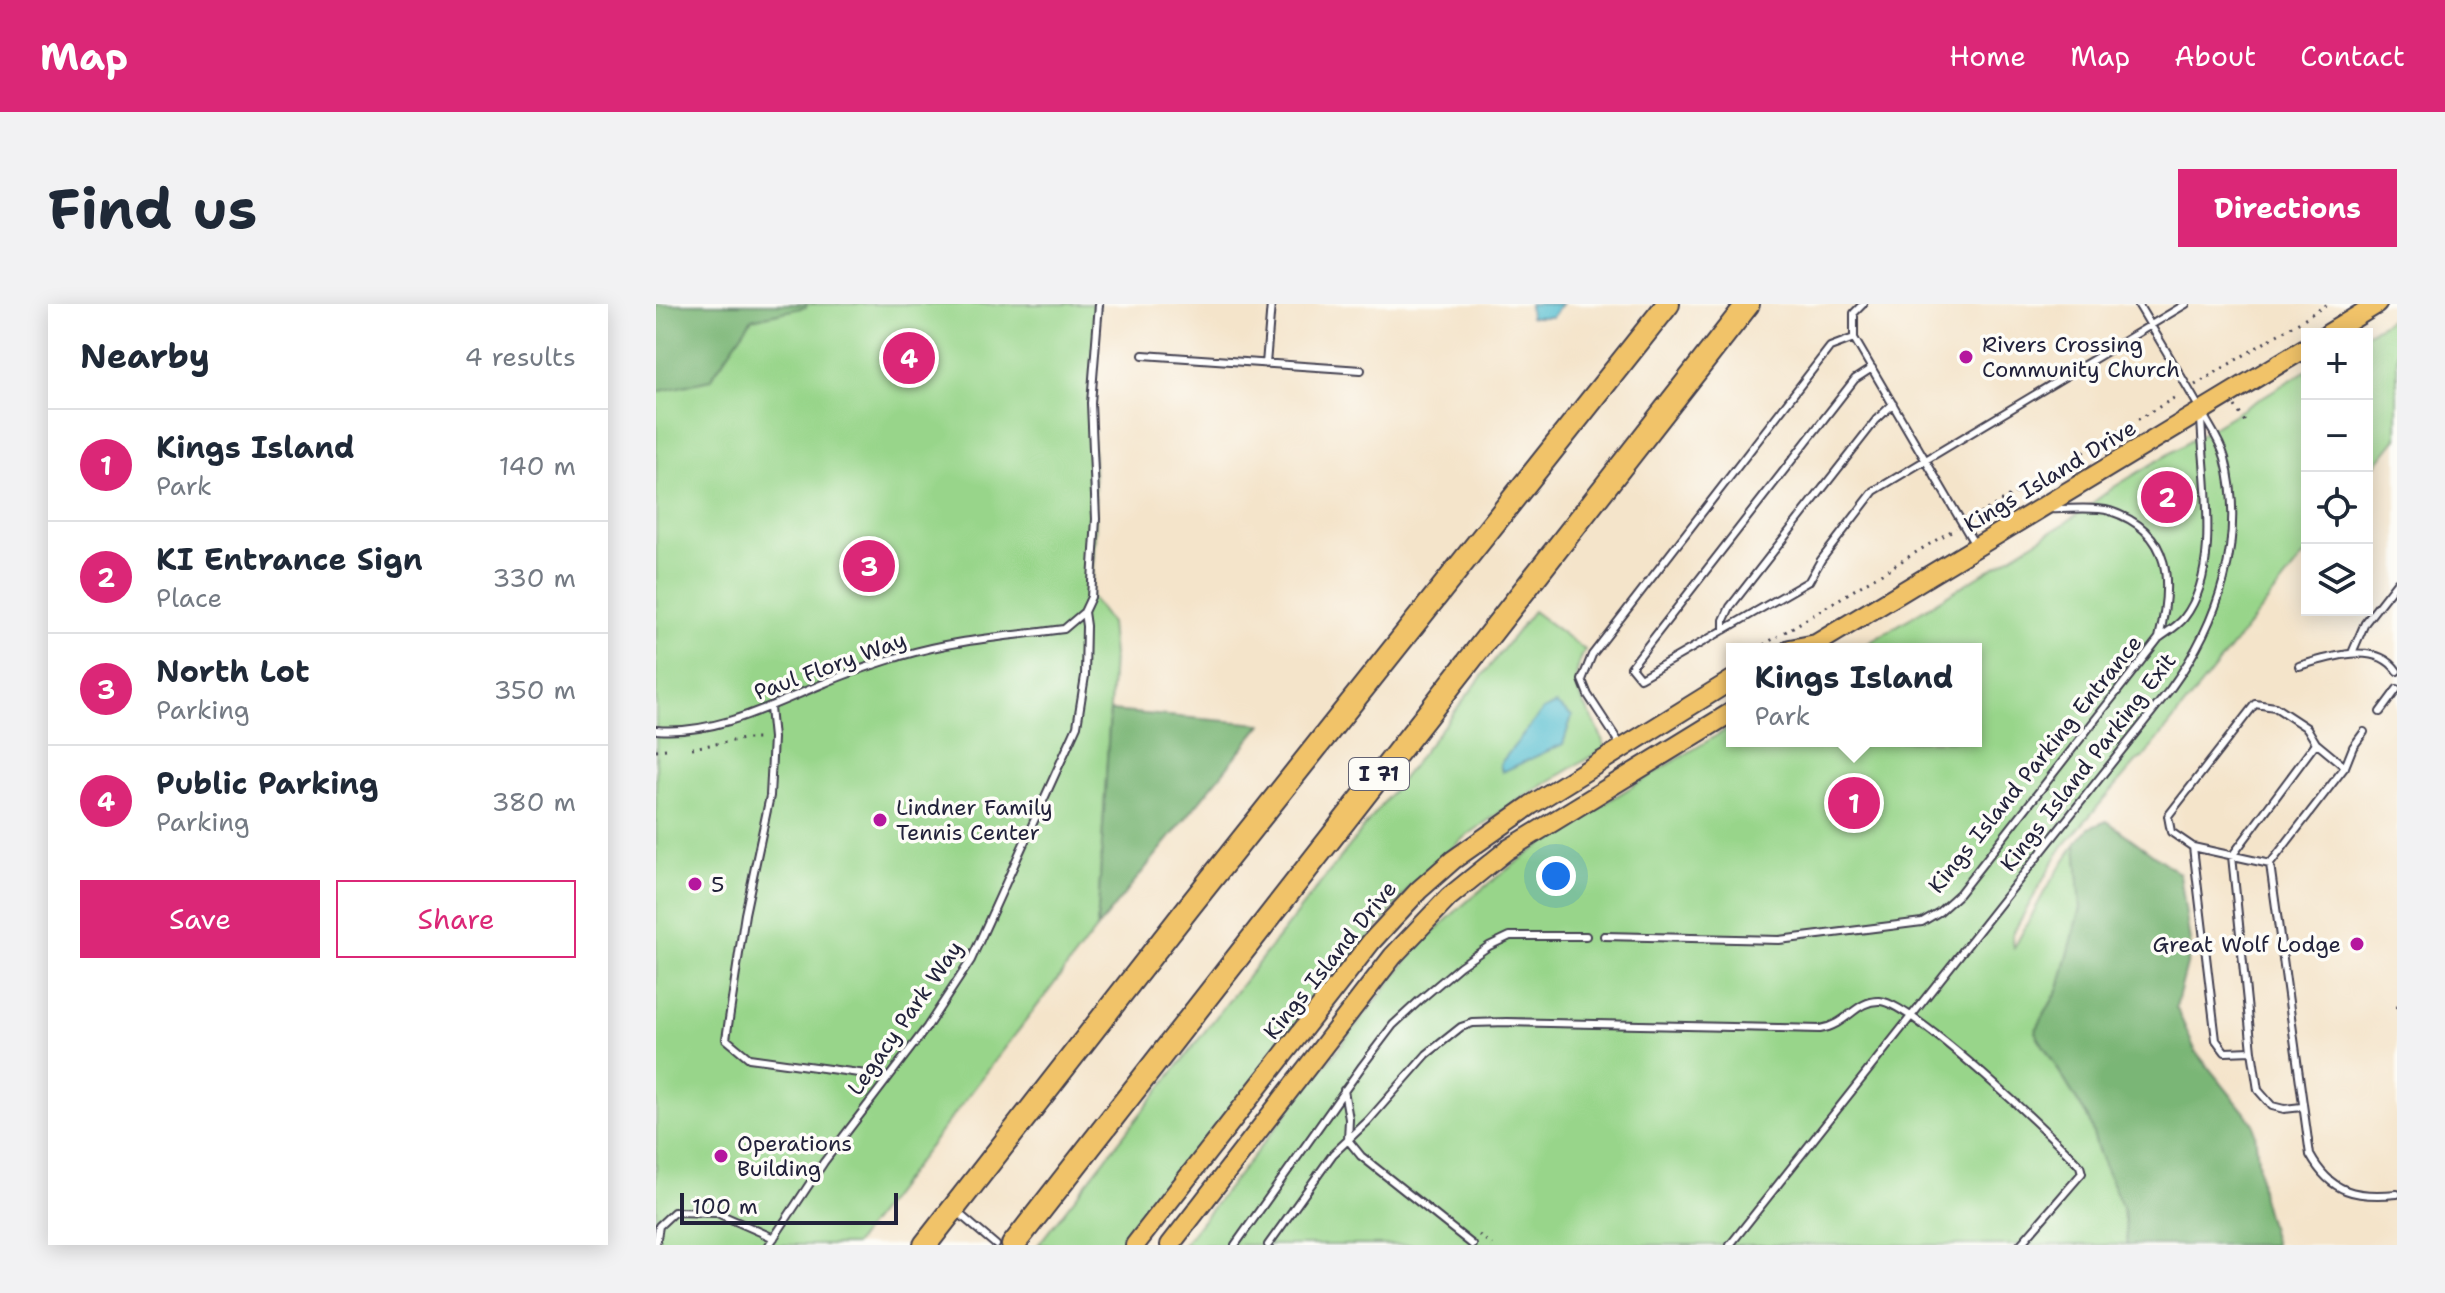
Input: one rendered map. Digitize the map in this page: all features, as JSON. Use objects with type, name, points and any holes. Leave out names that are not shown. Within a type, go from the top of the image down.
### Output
[{"type":"highway","name":"I 71","points":[[925,1245],[1668,304]]},
{"type":"highway","name":"I 71","points":[[1013,1245],[1748,304]]},
{"type":"main road","points":[[2338,328],[2377,304]]},
{"type":"main road","name":"Kings Island Drive","points":[[1820,643],[2301,351]]},
{"type":"main road","name":"Kings Island Drive","points":[[1135,1245],[1391,918],[1430,880],[1477,842],[1531,805],[1726,684]]},
{"type":"main road","points":[[1170,1245],[1393,956],[1449,897],[1507,850],[1726,716]]},
{"type":"lane","points":[[1084,612],[1091,597],[1096,519],[1091,403],[1099,304]]},
{"type":"lane","points":[[1266,364],[1271,304]]},
{"type":"lane","points":[[1863,304],[1854,313],[1854,338],[1976,548]]},
{"type":"lane","name":"Kings Island Parking Exit","points":[[1730,1245],[2171,688],[2203,640],[2226,577],[2232,516],[2225,458],[2215,432],[2138,304]]},
{"type":"lane","points":[[1872,368],[1855,379],[1631,667],[1640,678],[1809,581],[1821,560],[1874,491],[2186,304]]},
{"type":"lane","points":[[1622,747],[1588,695],[1582,680],[1592,655],[1830,347],[1854,338]]},
{"type":"lane","points":[[1143,355],[1361,370]]},
{"type":"lane","points":[[1724,630],[1724,620],[1730,607],[1876,420],[1893,404]]},
{"type":"lane","name":"Kings Island Parking Entrance","points":[[1604,936],[1779,940],[1922,922],[1939,912],[1959,894],[2159,638],[2183,619],[2198,590],[2209,517],[2201,412]]},
{"type":"lane","points":[[2040,509],[2108,510],[2131,520],[2150,537],[2163,557],[2168,581],[2168,603],[2159,638]]},
{"type":"lane","points":[[2352,653],[2365,623],[2397,582]]},
{"type":"lane","name":"Paul Flory Way","points":[[656,730],[703,728],[770,708],[828,681],[903,655],[952,644],[1064,629],[1084,612]]},
{"type":"lane","name":"Legacy Park Way","points":[[769,1245],[824,1162],[927,1027],[971,960],[1077,726],[1085,676],[1084,612]]},
{"type":"lane","points":[[2299,666],[2352,653],[2383,658],[2397,671]]},
{"type":"lane","points":[[2380,712],[2397,689]]},
{"type":"lane","points":[[2270,864],[2193,847],[2171,832],[2168,816],[2255,704],[2275,707],[2307,728],[2316,743],[2345,767]]},
{"type":"lane","points":[[770,708],[773,738],[770,796],[738,953],[726,1039],[749,1058],[888,1077]]},
{"type":"lane","points":[[2364,732],[2353,747],[2345,767],[2270,864],[2310,1155],[2322,1175],[2356,1194],[2370,1197],[2397,1194]]},
{"type":"lane","points":[[2302,1107],[2284,1109],[2272,1106],[2258,1090],[2232,856],[2316,743]]},
{"type":"lane","points":[[2193,847],[2216,1040],[2225,1052],[2252,1051]]},
{"type":"lane","points":[[1235,1245],[1393,1025],[1460,966],[1510,936],[1586,936]]},
{"type":"lane","points":[[1268,1245],[1333,1154],[1427,1054],[1452,1032],[1473,1023],[1820,1029],[1838,1024],[1860,1006],[1877,1001],[1886,1002],[1910,1016],[1998,1086],[2080,1166],[2082,1173],[2020,1245]]},
{"type":"lane","points":[[1344,1090],[1349,1119],[1348,1140],[1361,1156],[1473,1245]]},
{"type":"lane","points":[[953,1209],[996,1245]]},
{"type":"lane","points":[[656,1244],[659,1226],[674,1212],[717,1213],[774,1238]]},
{"type":"path","points":[[2214,373],[2328,304]]},
{"type":"path","points":[[1985,511],[2168,402]]},
{"type":"path","points":[[1767,643],[1943,536]]},
{"type":"path","points":[[692,748],[765,738]]},
{"type":"path","points":[[656,750],[667,749]]},
{"type":"green space","name":"Lindner Family Tennis Center","points":[[656,304],[1099,304],[1091,403],[1096,519],[1091,597],[1110,623],[1113,656],[1097,928],[854,1245],[656,1245]]},
{"type":"green space","points":[[656,304],[807,304],[806,307],[752,319],[710,380],[656,392]]},
{"type":"green space","points":[[2397,315],[2397,438],[2373,468],[2373,400],[2373,330]]},
{"type":"green space","points":[[2301,374],[2301,560],[2144,757],[2138,760],[2060,850],[2012,935],[2014,948],[2046,889],[2076,843],[2081,908],[2059,988],[2035,1032],[2089,1120],[2099,1153],[2116,1168],[2128,1245],[1183,1245],[1415,951],[1487,885],[1607,802],[1726,730],[1726,747],[1982,747],[1982,643],[1869,643],[2064,524],[2114,487]]},
{"type":"green space","points":[[1533,611],[1585,650],[1576,678],[1578,689],[1605,748],[1512,804],[1462,839],[1411,886],[1123,1245],[1038,1245]]},
{"type":"green space","points":[[1110,711],[1262,724],[1097,928]]},
{"type":"green space","points":[[2107,821],[2180,874],[2191,949],[2176,1007],[2196,1052],[2254,1124],[2262,1197],[2275,1245],[2127,1245],[2124,1211],[2099,1153],[2089,1120],[2035,1032],[2059,988],[2081,908],[2076,843],[2089,828]]},
{"type":"water","points":[[1529,304],[1562,304],[1552,317],[1530,317]]},
{"type":"water","points":[[1556,704],[1572,716],[1563,744],[1502,772],[1500,764],[1543,710]]},
{"type":"place","name":"Rivers Crossing Community Church","points":[[1966,357]]},
{"type":"place","name":"Public Parking","points":[[909,358]]},
{"type":"place","name":"KI Entrance Sign","points":[[2167,497]]},
{"type":"place","name":"North Lot","points":[[869,566]]},
{"type":"place","name":"Kings Island","points":[[1854,803]]},
{"type":"place","name":"Lindner Family Tennis Center","points":[[880,820]]},
{"type":"place","name":"5","points":[[695,884]]},
{"type":"place","name":"Great Wolf Lodge","points":[[2357,944]]},
{"type":"place","name":"Operations Building","points":[[721,1156]]}]
